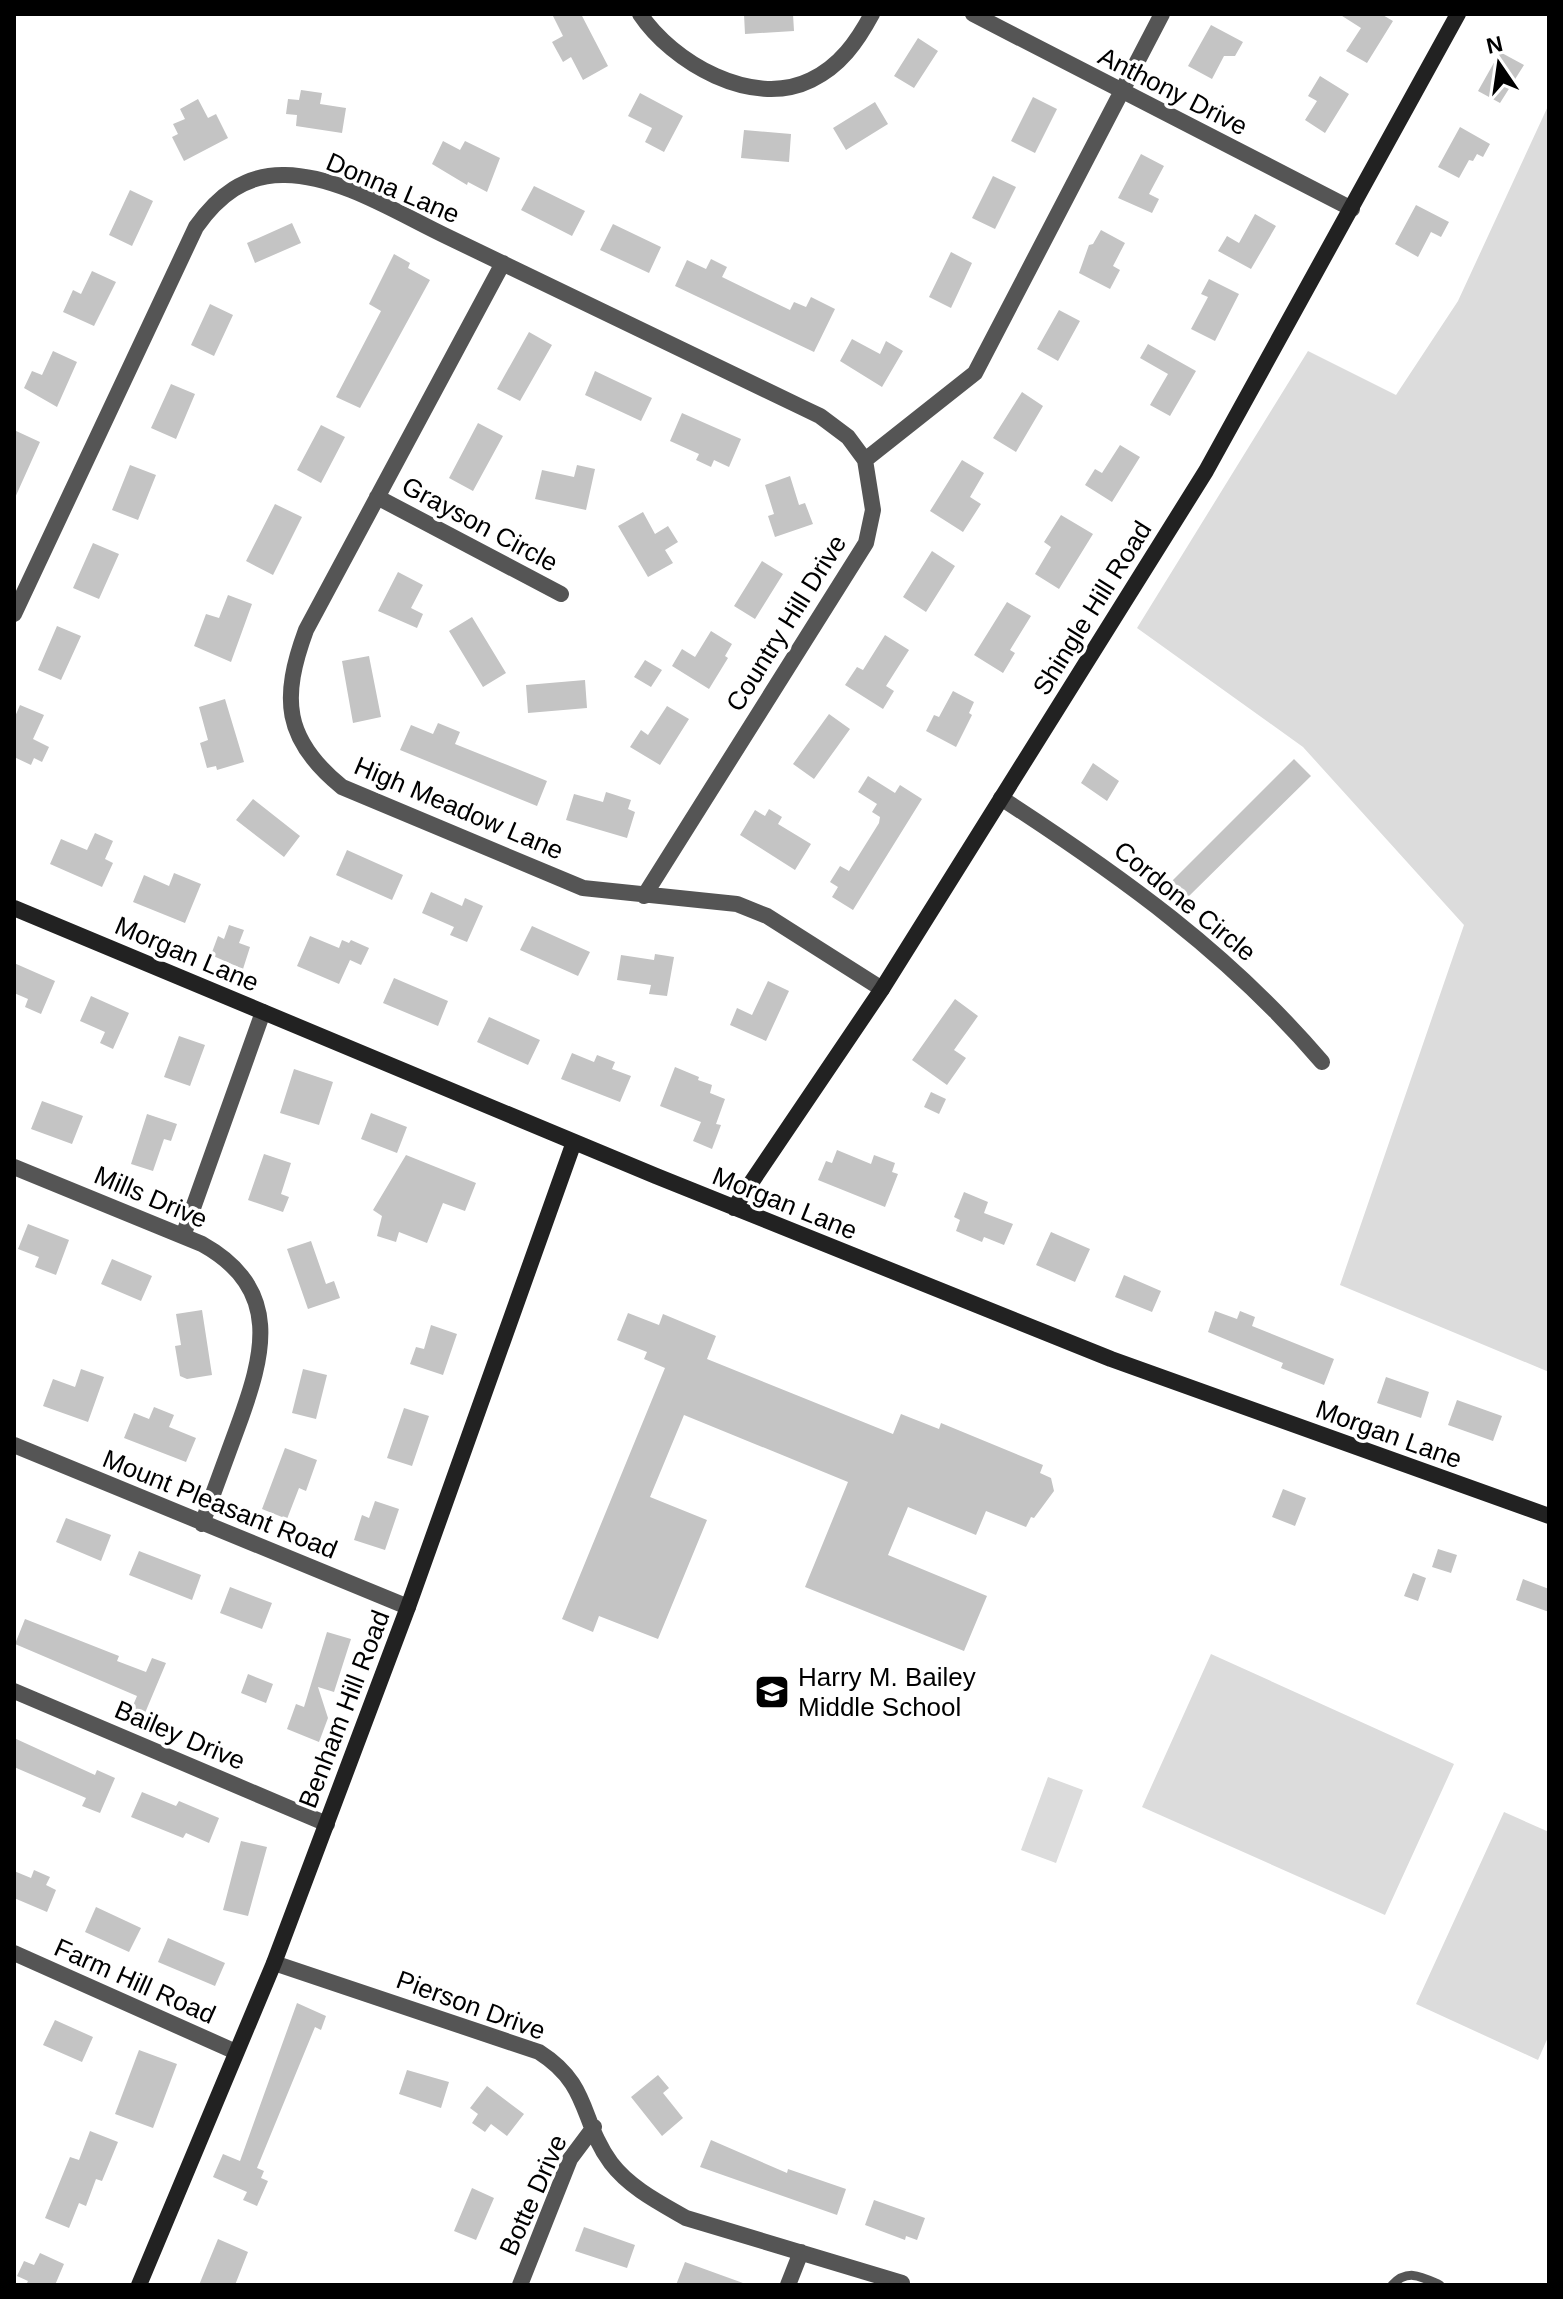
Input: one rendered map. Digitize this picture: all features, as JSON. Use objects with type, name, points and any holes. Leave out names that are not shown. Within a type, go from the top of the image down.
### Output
[{"type":"street","points":[[640,14],[677,54],[730,80],[769,88],[809,82],[826,71],[844,57],[872,14]]},
{"type":"street","name":"Anthony Drive","points":[[973,14],[1352,209]]},
{"type":"street","points":[[865,460],[975,373],[1162,14]]},
{"type":"street","name":"Shingle Hill Road","points":[[734,1208],[882,989],[1206,471],[1458,14]]},
{"type":"street","name":"Donna Lane","points":[[14,614],[196,227],[211,206],[234,187],[260,176],[312,178],[341,187],[503,263],[820,416],[848,437],[865,460]]},
{"type":"street","name":"High Meadow Lane","points":[[503,263],[306,630],[292,669],[291,715],[298,736],[311,757],[342,787],[583,888],[737,904],[757,912],[882,989]]},
{"type":"street","name":"Country Hill Drive","points":[[644,896],[866,543],[873,510],[865,460]]},
{"type":"street","name":"Grayson Circle","points":[[377,497],[561,594]]},
{"type":"street","name":"Cordone Circle","points":[[1001,798],[1111,869],[1206,944],[1281,1014],[1322,1062]]},
{"type":"street","name":"Morgan Lane","points":[[14,908],[734,1208],[1122,1363],[1549,1516]]},
{"type":"street","points":[[183,1236],[263,1012]]},
{"type":"street","name":"Benham Hill Road","points":[[139,2285],[274,1963],[327,1824],[574,1142]]},
{"type":"street","name":"Mills Drive","points":[[14,1167],[214,1250],[243,1279],[253,1296],[262,1331],[259,1369],[202,1524]]},
{"type":"street","name":"Mount Pleasant Road","points":[[14,1445],[408,1607]]},
{"type":"street","name":"Bailey Drive","points":[[14,1691],[327,1824]]},
{"type":"street","name":"Farm Hill Road","points":[[14,1953],[236,2052]]},
{"type":"street","name":"Pierson Drive","points":[[274,1963],[539,2052],[558,2064],[571,2079],[612,2164],[654,2199],[686,2218],[902,2283]]},
{"type":"street","name":"Botte Drive","points":[[520,2285],[570,2159],[594,2127]]},
{"type":"street","points":[[788,2285],[801,2252]]},
{"type":"lane","points":[[1392,2285],[1400,2277],[1416,2274],[1440,2285]]},
{"type":"shaded area","points":[[1549,104],[1549,1372],[1340,1285],[1464,925],[1303,747],[1137,628],[1308,351],[1396,395],[1458,301]]},
{"type":"shaded area","points":[[1211,1654],[1454,1764],[1385,1915],[1142,1807]]},
{"type":"shaded area","points":[[1048,1777],[1083,1790],[1056,1863],[1021,1850]]},
{"type":"shaded area","points":[[1504,1812],[1549,1832],[1549,2035],[1538,2060],[1416,2004]]},
{"type":"building","points":[[552,14],[581,14],[608,66],[583,80],[571,57],[563,62],[552,42],[563,36]]},
{"type":"building","points":[[744,14],[793,14],[794,31],[745,34]]},
{"type":"building","points":[[1339,14],[1381,14],[1393,21],[1367,63],[1346,51],[1361,28]]},
{"type":"building","points":[[1211,25],[1243,42],[1235,56],[1224,56],[1212,79],[1188,66]]},
{"type":"building","points":[[918,38],[938,51],[914,88],[894,76]]},
{"type":"building","points":[[1500,52],[1524,65],[1500,103],[1478,91]]},
{"type":"building","points":[[1320,76],[1349,94],[1325,133],[1305,120],[1317,101],[1308,96]]},
{"type":"building","points":[[301,90],[322,93],[320,104],[346,108],[342,133],[296,126],[297,115],[286,114],[288,99],[299,100]]},
{"type":"building","points":[[640,93],[683,116],[664,152],[645,142],[652,128],[628,116]]},
{"type":"building","points":[[1033,97],[1057,109],[1035,153],[1011,141]]},
{"type":"building","points":[[198,99],[208,118],[216,114],[228,138],[184,161],[172,137],[178,134],[173,124],[185,119],[180,109]]},
{"type":"building","points":[[875,102],[888,124],[846,150],[833,128]]},
{"type":"building","points":[[1460,127],[1490,144],[1483,157],[1477,154],[1473,161],[1469,160],[1459,178],[1438,167]]},
{"type":"building","points":[[744,130],[791,134],[789,162],[741,158]]},
{"type":"building","points":[[443,141],[460,150],[465,141],[500,158],[487,192],[468,182],[467,185],[432,164]]},
{"type":"building","points":[[1141,154],[1164,166],[1149,194],[1159,199],[1152,213],[1118,198]]},
{"type":"building","points":[[993,176],[1016,187],[995,229],[972,218]]},
{"type":"building","points":[[534,186],[585,211],[572,236],[521,210]]},
{"type":"building","points":[[130,190],[153,201],[132,246],[109,235]]},
{"type":"building","points":[[1416,205],[1449,222],[1441,237],[1431,232],[1418,257],[1395,244]]},
{"type":"building","points":[[1255,214],[1276,226],[1251,269],[1218,251],[1227,236],[1239,243]]},
{"type":"building","points":[[292,223],[301,243],[255,263],[247,243]]},
{"type":"building","points":[[613,224],[661,247],[649,273],[600,250]]},
{"type":"building","points":[[1101,230],[1125,243],[1113,266],[1120,270],[1110,289],[1079,273],[1089,245],[1093,244]]},
{"type":"building","points":[[951,252],[972,263],[951,308],[929,297]]},
{"type":"building","points":[[394,254],[410,263],[408,268],[430,280],[360,408],[336,397],[381,311],[369,304]]},
{"type":"building","points":[[711,259],[727,267],[722,277],[790,310],[794,302],[806,307],[811,297],[835,309],[814,352],[675,286],[687,260],[706,269]]},
{"type":"building","points":[[92,271],[116,282],[94,326],[63,312],[73,290],[81,294]]},
{"type":"building","points":[[1209,279],[1239,294],[1215,341],[1191,329],[1208,297],[1201,294]]},
{"type":"building","points":[[210,304],[233,315],[214,356],[191,345]]},
{"type":"building","points":[[1059,310],[1080,321],[1058,361],[1037,349]]},
{"type":"building","points":[[529,332],[552,345],[520,401],[497,389]]},
{"type":"building","points":[[852,339],[880,354],[886,341],[903,351],[882,387],[840,361]]},
{"type":"building","points":[[1148,344],[1196,371],[1170,416],[1150,405],[1168,374],[1140,358]]},
{"type":"building","points":[[53,351],[77,362],[57,407],[24,388],[32,371],[42,375]]},
{"type":"building","points":[[595,371],[652,398],[641,421],[585,395]]},
{"type":"building","points":[[171,384],[195,394],[176,439],[151,428]]},
{"type":"building","points":[[1022,392],[1043,406],[1016,452],[993,438]]},
{"type":"building","points":[[682,413],[741,439],[729,467],[714,460],[711,467],[696,460],[699,454],[670,441]]},
{"type":"building","points":[[478,423],[503,436],[473,491],[449,478]]},
{"type":"building","points":[[321,425],[345,437],[321,483],[297,470]]},
{"type":"building","points":[[14,430],[40,442],[14,500]]},
{"type":"building","points":[[1120,445],[1140,457],[1112,502],[1085,485],[1095,469],[1102,473]]},
{"type":"building","points":[[962,460],[984,473],[970,497],[981,504],[963,532],[930,511]]},
{"type":"building","points":[[130,465],[156,475],[138,520],[112,510]]},
{"type":"building","points":[[577,465],[595,469],[586,510],[535,499],[542,470],[574,477]]},
{"type":"building","points":[[790,476],[799,505],[805,503],[813,524],[775,537],[768,516],[774,514],[765,485]]},
{"type":"building","points":[[275,504],[302,517],[273,575],[246,561]]},
{"type":"building","points":[[643,512],[655,534],[668,526],[678,542],[665,550],[673,563],[648,577],[618,526]]},
{"type":"building","points":[[1061,515],[1093,534],[1059,589],[1035,574],[1051,547],[1044,542]]},
{"type":"building","points":[[93,543],[119,554],[99,599],[73,588]]},
{"type":"building","points":[[932,551],[955,566],[926,612],[903,597]]},
{"type":"building","points":[[762,561],[783,574],[755,619],[734,606]]},
{"type":"building","points":[[398,572],[423,585],[411,608],[423,614],[417,628],[378,611]]},
{"type":"building","points":[[228,595],[252,604],[231,662],[194,646],[206,614],[219,618]]},
{"type":"building","points":[[1007,602],[1031,616],[1010,650],[1015,653],[1003,673],[974,655]]},
{"type":"building","points":[[472,617],[506,673],[483,687],[449,631]]},
{"type":"building","points":[[57,626],[81,636],[61,680],[38,670]]},
{"type":"building","points":[[711,631],[732,644],[725,656],[728,658],[709,689],[672,666],[682,649],[695,657]]},
{"type":"building","points":[[885,635],[909,650],[886,686],[894,691],[883,709],[845,685],[857,667],[863,670]]},
{"type":"building","points":[[369,656],[381,717],[353,723],[342,661]]},
{"type":"building","points":[[645,660],[662,670],[651,687],[634,677]]},
{"type":"building","points":[[585,680],[587,708],[528,713],[526,685]]},
{"type":"building","points":[[953,691],[974,702],[969,713],[972,715],[956,747],[926,731],[934,715],[939,717]]},
{"type":"building","points":[[225,699],[244,762],[217,770],[216,766],[207,768],[200,743],[208,740],[199,707]]},
{"type":"building","points":[[20,705],[44,715],[33,739],[49,747],[42,762],[34,758],[31,765],[14,757],[14,719]]},
{"type":"building","points":[[667,706],[689,719],[660,765],[630,747],[641,730],[648,735]]},
{"type":"building","points":[[829,714],[850,729],[814,779],[793,764]]},
{"type":"building","points":[[438,723],[460,732],[455,744],[547,781],[537,806],[400,750],[411,725],[433,734]]},
{"type":"building","points":[[1294,759],[1311,776],[1187,898],[1171,882]]},
{"type":"building","points":[[1093,763],[1119,781],[1107,801],[1081,783]]},
{"type":"building","points":[[868,776],[895,793],[900,785],[922,799],[853,910],[832,897],[838,887],[830,882],[840,866],[849,871],[879,823],[880,817],[872,812],[877,804],[858,792]]},
{"type":"building","points":[[606,792],[631,800],[628,809],[635,812],[627,838],[566,820],[574,794],[603,802]]},
{"type":"building","points":[[253,799],[300,836],[284,857],[236,820]]},
{"type":"building","points":[[769,809],[782,817],[778,824],[811,844],[795,870],[740,835],[755,810],[765,816]]},
{"type":"building","points":[[95,833],[113,841],[105,859],[113,863],[102,887],[50,864],[61,839],[87,850]]},
{"type":"building","points":[[347,850],[403,875],[392,900],[336,875]]},
{"type":"building","points":[[174,873],[201,884],[185,923],[133,902],[144,875],[169,886]]},
{"type":"building","points":[[431,892],[462,906],[465,898],[483,906],[467,942],[450,935],[454,927],[422,913]]},
{"type":"building","points":[[229,925],[244,930],[239,943],[250,947],[243,969],[211,955],[218,936],[224,939]]},
{"type":"building","points":[[532,926],[590,952],[578,976],[520,950]]},
{"type":"building","points":[[310,936],[339,948],[342,940],[349,943],[351,940],[369,948],[361,965],[350,960],[339,984],[297,966]]},
{"type":"building","points":[[655,954],[674,957],[667,996],[649,994],[651,985],[617,980],[621,955],[654,960]]},
{"type":"building","points":[[14,963],[55,981],[41,1014],[25,1007],[28,999],[14,993]]},
{"type":"building","points":[[394,978],[448,1001],[438,1026],[383,1003]]},
{"type":"building","points":[[768,981],[789,991],[766,1041],[730,1025],[737,1008],[752,1015]]},
{"type":"building","points":[[91,996],[129,1013],[113,1049],[100,1043],[105,1032],[80,1021]]},
{"type":"building","points":[[955,999],[978,1016],[954,1050],[966,1058],[947,1085],[912,1060]]},
{"type":"building","points":[[489,1017],[540,1040],[528,1065],[477,1042]]},
{"type":"building","points":[[179,1036],[205,1045],[190,1086],[164,1077]]},
{"type":"building","points":[[572,1053],[594,1062],[597,1055],[615,1062],[612,1069],[631,1076],[620,1102],[561,1079]]},
{"type":"building","points":[[675,1067],[712,1085],[710,1093],[725,1099],[716,1124],[721,1125],[712,1149],[693,1141],[701,1122],[660,1106]]},
{"type":"building","points":[[294,1069],[333,1082],[319,1125],[280,1113]]},
{"type":"building","points":[[931,1092],[946,1099],[939,1114],[924,1107]]},
{"type":"building","points":[[42,1101],[83,1116],[72,1144],[31,1129]]},
{"type":"building","points":[[371,1113],[407,1127],[397,1153],[361,1139]]},
{"type":"building","points":[[147,1114],[177,1124],[171,1141],[164,1139],[153,1171],[131,1164]]},
{"type":"building","points":[[837,1150],[871,1164],[874,1155],[895,1163],[892,1172],[898,1174],[885,1207],[818,1180],[826,1161],[832,1163]]},
{"type":"building","points":[[264,1154],[291,1163],[281,1194],[289,1197],[283,1212],[248,1200]]},
{"type":"building","points":[[406,1155],[476,1183],[465,1211],[443,1203],[427,1243],[399,1232],[396,1242],[377,1236],[382,1216],[373,1210]]},
{"type":"building","points":[[964,1192],[988,1202],[984,1213],[1013,1224],[1004,1245],[984,1237],[982,1242],[956,1231],[960,1220],[954,1217]]},
{"type":"building","points":[[28,1224],[69,1240],[56,1275],[35,1267],[39,1257],[18,1249]]},
{"type":"building","points":[[1051,1232],[1090,1249],[1075,1282],[1036,1265]]},
{"type":"building","points":[[311,1241],[326,1284],[334,1281],[340,1298],[308,1309],[287,1249]]},
{"type":"building","points":[[112,1259],[152,1276],[141,1301],[101,1284]]},
{"type":"building","points":[[1124,1275],[1161,1291],[1152,1312],[1115,1297]]},
{"type":"building","points":[[202,1310],[212,1375],[187,1379],[180,1376],[175,1346],[181,1345],[176,1314]]},
{"type":"building","points":[[1215,1311],[1237,1319],[1240,1311],[1255,1317],[1252,1326],[1334,1359],[1324,1385],[1281,1368],[1283,1363],[1208,1332]]},
{"type":"building","points":[[628,1313],[659,1325],[663,1314],[716,1336],[707,1359],[893,1434],[901,1414],[939,1429],[941,1423],[1043,1465],[1040,1473],[1051,1478],[1054,1491],[1026,1527],[986,1511],[976,1535],[908,1507],[888,1555],[987,1596],[964,1651],[805,1587],[848,1482],[684,1415],[650,1497],[707,1520],[658,1639],[599,1616],[593,1632],[562,1619],[665,1368],[644,1359],[647,1352],[617,1340]]},
{"type":"building","points":[[431,1325],[457,1334],[443,1375],[410,1364],[416,1347],[424,1349]]},
{"type":"building","points":[[81,1369],[104,1377],[88,1422],[43,1406],[53,1379],[75,1387]]},
{"type":"building","points":[[303,1369],[327,1375],[316,1419],[292,1413]]},
{"type":"building","points":[[1386,1377],[1429,1392],[1421,1418],[1377,1403]]},
{"type":"building","points":[[1457,1400],[1502,1416],[1493,1441],[1448,1425]]},
{"type":"building","points":[[154,1407],[174,1415],[169,1427],[196,1438],[186,1462],[124,1438],[134,1413],[149,1419]]},
{"type":"building","points":[[404,1408],[429,1416],[412,1466],[387,1458]]},
{"type":"building","points":[[285,1448],[317,1460],[306,1491],[299,1488],[287,1519],[262,1509]]},
{"type":"building","points":[[1283,1489],[1306,1498],[1295,1526],[1272,1517]]},
{"type":"building","points":[[375,1501],[399,1509],[385,1550],[354,1540],[362,1515],[369,1518]]},
{"type":"building","points":[[66,1518],[111,1535],[101,1561],[56,1542]]},
{"type":"building","points":[[1438,1549],[1457,1555],[1451,1573],[1432,1567]]},
{"type":"building","points":[[139,1551],[201,1575],[192,1600],[129,1575]]},
{"type":"building","points":[[1413,1573],[1426,1578],[1418,1601],[1404,1596]]},
{"type":"building","points":[[1523,1579],[1549,1589],[1549,1612],[1516,1600]]},
{"type":"building","points":[[230,1587],[272,1603],[262,1629],[220,1613]]},
{"type":"building","points":[[25,1619],[119,1656],[117,1661],[146,1672],[152,1658],[166,1663],[145,1713],[132,1708],[137,1696],[15,1644]]},
{"type":"building","points":[[327,1632],[351,1639],[334,1692],[318,1687],[328,1718],[319,1742],[287,1729],[296,1704],[304,1707]]},
{"type":"building","points":[[248,1674],[273,1684],[266,1703],[241,1693]]},
{"type":"building","points":[[14,1738],[95,1775],[97,1770],[115,1778],[100,1813],[82,1806],[86,1798],[14,1767]]},
{"type":"building","points":[[142,1792],[176,1806],[179,1801],[219,1818],[209,1843],[186,1833],[183,1838],[131,1817]]},
{"type":"building","points":[[241,1841],[267,1847],[248,1916],[223,1910]]},
{"type":"building","points":[[34,1870],[50,1877],[46,1885],[56,1890],[47,1912],[14,1898],[14,1871],[31,1878]]},
{"type":"building","points":[[96,1907],[141,1928],[129,1952],[85,1932]]},
{"type":"building","points":[[168,1938],[225,1963],[215,1986],[158,1962]]},
{"type":"building","points":[[297,2003],[326,2016],[321,2030],[315,2027],[257,2168],[264,2171],[261,2178],[268,2181],[257,2206],[243,2200],[247,2192],[213,2177],[223,2154],[240,2161]]},
{"type":"building","points":[[55,2020],[93,2037],[82,2062],[43,2045]]},
{"type":"building","points":[[139,2050],[177,2064],[153,2128],[115,2114]]},
{"type":"building","points":[[407,2070],[449,2082],[441,2108],[399,2094]]},
{"type":"building","points":[[658,2075],[669,2088],[663,2093],[683,2118],[662,2136],[631,2097]]},
{"type":"building","points":[[487,2086],[524,2114],[507,2136],[491,2124],[485,2132],[472,2123],[478,2114],[470,2108]]},
{"type":"building","points":[[90,2131],[118,2142],[102,2181],[96,2179],[86,2206],[79,2203],[69,2228],[45,2218],[70,2157],[79,2160]]},
{"type":"building","points":[[711,2140],[787,2173],[788,2169],[846,2189],[837,2215],[700,2167]]},
{"type":"building","points":[[472,2188],[494,2198],[476,2240],[454,2231]]},
{"type":"building","points":[[874,2200],[925,2218],[917,2240],[906,2236],[905,2240],[865,2225]]},
{"type":"building","points":[[584,2227],[635,2245],[627,2268],[575,2251]]},
{"type":"building","points":[[218,2239],[248,2252],[235,2285],[199,2285]]},
{"type":"building","points":[[40,2253],[64,2264],[55,2285],[26,2285],[28,2281],[17,2276],[24,2261],[34,2265]]},
{"type":"building","points":[[685,2262],[743,2283],[743,2285],[676,2285]]},
{"type":"place","name":"Harry M. Bailey Middle School","points":[[772,1692]]}]
